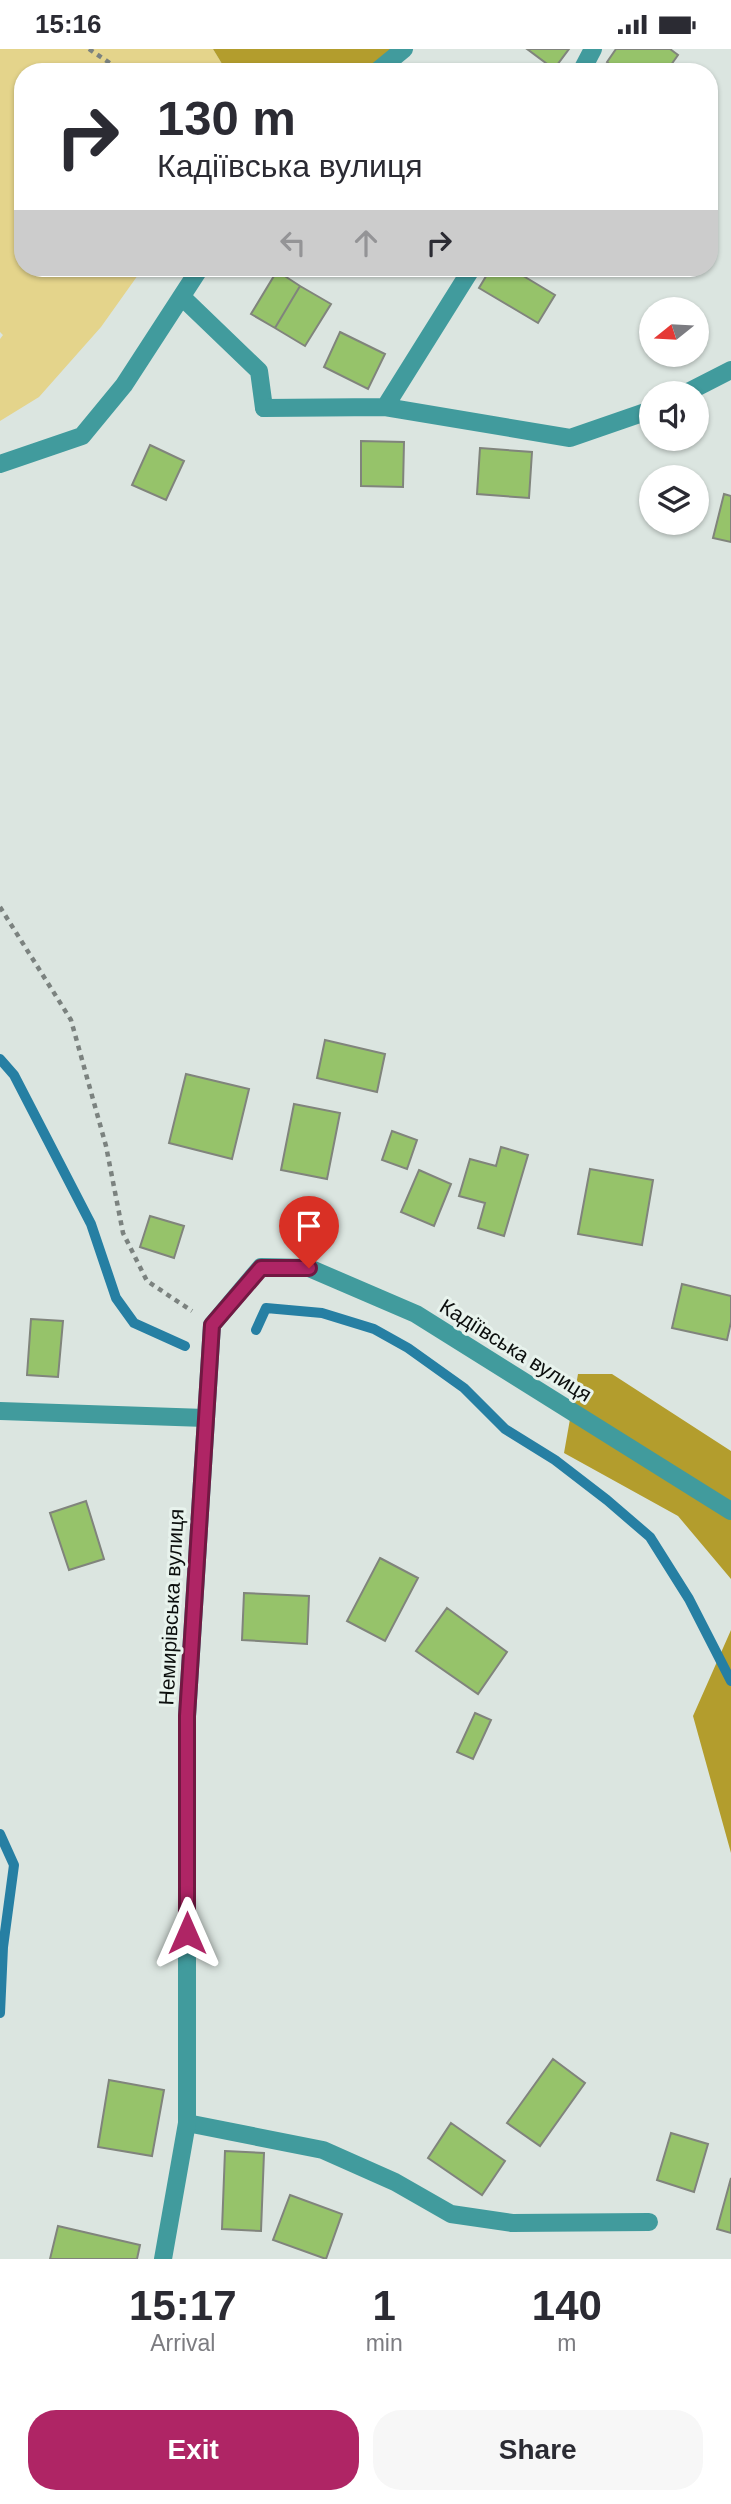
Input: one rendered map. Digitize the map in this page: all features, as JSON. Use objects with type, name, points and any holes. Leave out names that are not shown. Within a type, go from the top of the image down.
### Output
[{"type":"street","points":[[387,63],[404,49]]},
{"type":"street","points":[[0,464],[82,436],[124,385],[194,277]]},
{"type":"street","points":[[385,407],[466,277]]},
{"type":"street","points":[[182,297],[259,372],[264,408],[385,407],[570,438],[639,414]]},
{"type":"street","points":[[709,381],[731,370]]},
{"type":"street","name":"Кадіївська вулиця","points":[[212,1325],[261,1268],[309,1268],[416,1314],[731,1511]]},
{"type":"street","name":"Немирівська вулиця","points":[[163,2259],[187,2123],[187,1716],[212,1325]]},
{"type":"street","points":[[0,1411],[205,1418]]},
{"type":"street","points":[[187,2123],[323,2150],[395,2182],[452,2214],[512,2223],[649,2223]]},
{"type":"path","points":[[89,49],[110,63]]},
{"type":"path","points":[[0,907],[71,1020],[106,1146],[123,1233],[147,1281],[212,1325]]},
{"type":"shaded area","points":[[0,49],[213,49],[222,63],[14,63],[14,277],[137,277],[101,327],[39,397],[0,421],[0,339],[3,335],[0,332]]},
{"type":"shaded area","points":[[213,49],[397,49],[385,63],[222,63]]},
{"type":"shaded area","points":[[578,1374],[612,1374],[731,1451],[731,1579],[678,1516],[564,1453]]},
{"type":"shaded area","points":[[731,1630],[731,1853],[693,1716]]},
{"type":"building","points":[[527,49],[569,49],[558,63],[546,63]]},
{"type":"building","points":[[616,49],[670,49],[678,55],[672,63],[607,62]]},
{"type":"building","points":[[273,277],[286,277],[300,286],[275,328],[251,314]]},
{"type":"building","points":[[486,277],[525,277],[555,295],[538,323],[479,288]]},
{"type":"building","points":[[300,286],[331,304],[305,346],[275,328]]},
{"type":"building","points":[[340,332],[385,354],[368,389],[324,367]]},
{"type":"building","points":[[361,441],[404,442],[403,487],[361,486]]},
{"type":"building","points":[[150,445],[184,461],[166,500],[132,485]]},
{"type":"building","points":[[480,448],[532,452],[529,498],[477,494]]},
{"type":"building","points":[[724,494],[731,496],[731,542],[713,538]]},
{"type":"building","points":[[325,1040],[385,1054],[377,1092],[317,1078]]},
{"type":"building","points":[[186,1074],[249,1089],[232,1159],[169,1143]]},
{"type":"building","points":[[294,1104],[340,1113],[327,1179],[281,1170]]},
{"type":"building","points":[[392,1131],[417,1140],[407,1169],[382,1160]]},
{"type":"building","points":[[501,1147],[528,1155],[504,1236],[478,1228],[485,1203],[459,1196],[470,1159],[496,1166]]},
{"type":"building","points":[[590,1169],[653,1180],[642,1245],[578,1234]]},
{"type":"building","points":[[419,1170],[451,1184],[434,1226],[401,1212]]},
{"type":"building","points":[[150,1216],[184,1226],[174,1258],[140,1247]]},
{"type":"building","points":[[682,1284],[731,1296],[731,1322],[727,1340],[672,1328]]},
{"type":"building","points":[[31,1319],[63,1321],[58,1377],[27,1375]]},
{"type":"building","points":[[86,1501],[104,1559],[69,1570],[50,1513]]},
{"type":"building","points":[[380,1558],[418,1578],[385,1641],[347,1621]]},
{"type":"building","points":[[244,1593],[309,1596],[307,1644],[242,1640]]},
{"type":"building","points":[[447,1608],[507,1652],[478,1694],[416,1651]]},
{"type":"building","points":[[475,1713],[491,1720],[473,1759],[457,1752]]},
{"type":"building","points":[[553,2059],[585,2083],[540,2146],[507,2123]]},
{"type":"building","points":[[109,2080],[164,2090],[152,2156],[98,2147]]},
{"type":"building","points":[[451,2123],[505,2161],[482,2195],[428,2158]]},
{"type":"building","points":[[671,2133],[708,2144],[694,2192],[657,2180]]},
{"type":"building","points":[[225,2151],[264,2153],[261,2231],[222,2229]]},
{"type":"building","points":[[731,2178],[731,2233],[717,2229]]},
{"type":"building","points":[[290,2195],[342,2214],[326,2259],[273,2240]]},
{"type":"building","points":[[58,2226],[140,2245],[137,2259],[50,2259]]},
{"type":"waterway","points":[[0,1059],[14,1075],[91,1224],[116,1298],[134,1323],[185,1346]]},
{"type":"waterway","points":[[256,1330],[266,1308],[322,1313],[374,1329],[408,1348],[464,1388],[505,1429],[555,1460],[650,1537],[689,1599],[731,1681]]},
{"type":"waterway","points":[[0,1834],[14,1865],[3,1947],[0,2013]]},
{"type":"route","points":[[187,1933],[187,1716],[212,1325],[261,1268],[309,1268]]}]
